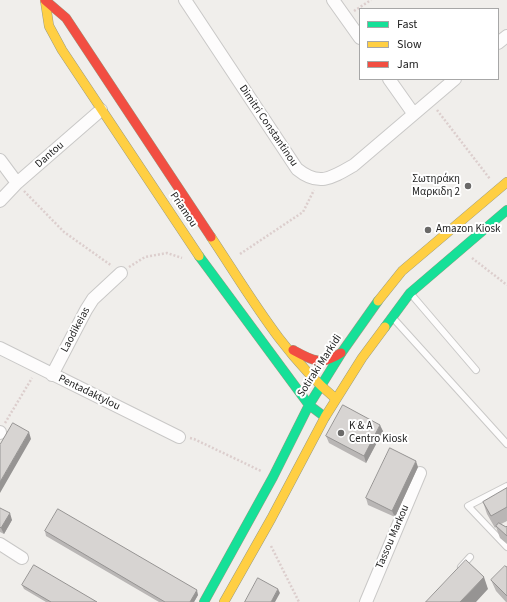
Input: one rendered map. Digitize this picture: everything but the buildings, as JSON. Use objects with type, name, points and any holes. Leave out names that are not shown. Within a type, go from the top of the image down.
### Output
[{"type":"street","name":"Priamou","points":[[45,0],[49,26],[62,50],[205,265],[308,405],[325,417]]},
{"type":"street","name":"Priamou","points":[[45,0],[66,18],[285,347],[320,387],[336,400]]},
{"type":"street","name":"Dimitri Constantinou","points":[[185,0],[297,169],[306,177],[318,180]]},
{"type":"street","points":[[334,0],[359,37]]},
{"type":"street","points":[[499,42],[507,36]]},
{"type":"street","points":[[390,80],[413,113]]},
{"type":"street","points":[[318,180],[329,178],[354,165],[413,113],[454,80]]},
{"type":"street","name":"Dantou","points":[[0,201],[17,183],[102,110]]},
{"type":"street","points":[[0,160],[17,183]]},
{"type":"street","name":"Sotiraki Markidi","points":[[204,602],[273,476],[308,405],[342,352],[383,294],[402,272],[507,182]]},
{"type":"street","points":[[224,602],[325,417],[362,358],[410,293],[507,210]]},
{"type":"street","name":"Laodikeias","points":[[52,375],[93,299],[121,273]]},
{"type":"street","points":[[285,347],[309,359],[320,362],[333,359],[342,352]]},
{"type":"street","name":"Pentadaktylou","points":[[0,348],[179,437]]},
{"type":"street","name":"Tassou Markou","points":[[366,602],[420,473]]},
{"type":"street","points":[[0,544],[22,558]]},
{"type":"lane","points":[[410,293],[476,370]]},
{"type":"lane","points":[[392,317],[507,444]]},
{"type":"lane","points":[[507,486],[468,506],[507,547]]},
{"type":"lane","points":[[454,574],[470,558]]},
{"type":"path","points":[[345,17],[371,0]]},
{"type":"path","points":[[430,100],[498,189]]},
{"type":"path","points":[[228,262],[303,212],[318,180]]},
{"type":"path","points":[[17,183],[64,232],[121,273],[145,257],[167,253],[205,265]]},
{"type":"path","points":[[461,250],[507,285]]},
{"type":"path","points":[[0,433],[38,368]]},
{"type":"path","points":[[179,437],[194,439],[273,476]]},
{"type":"path","points":[[264,531],[299,602]]},
{"type":"traffic: fast","points":[[385,327],[410,293],[507,210]]},
{"type":"traffic: fast","points":[[199,256],[309,405],[325,417]]},
{"type":"traffic: fast","points":[[204,602],[273,477],[309,405],[342,352],[378,301]]},
{"type":"traffic: slow","points":[[45,0],[49,26],[62,50],[199,256]]},
{"type":"traffic: slow","points":[[378,301],[402,271],[507,182]]},
{"type":"traffic: slow","points":[[211,237],[253,302],[283,343],[299,363],[336,399]]},
{"type":"traffic: slow","points":[[224,602],[271,519],[325,417],[362,358],[385,327]]},
{"type":"traffic: jam","points":[[45,0],[66,18],[211,237]]},
{"type":"traffic: jam","points":[[293,350],[306,357],[322,361],[328,360],[341,353]]},
{"type":"place","name":"Σωτηράκη Μαρκιδη 2","points":[[468,186]]},
{"type":"place","name":"Amazon Kiosk","points":[[428,230]]},
{"type":"place","name":"K & A Centro Kiosk","points":[[341,433]]}]
